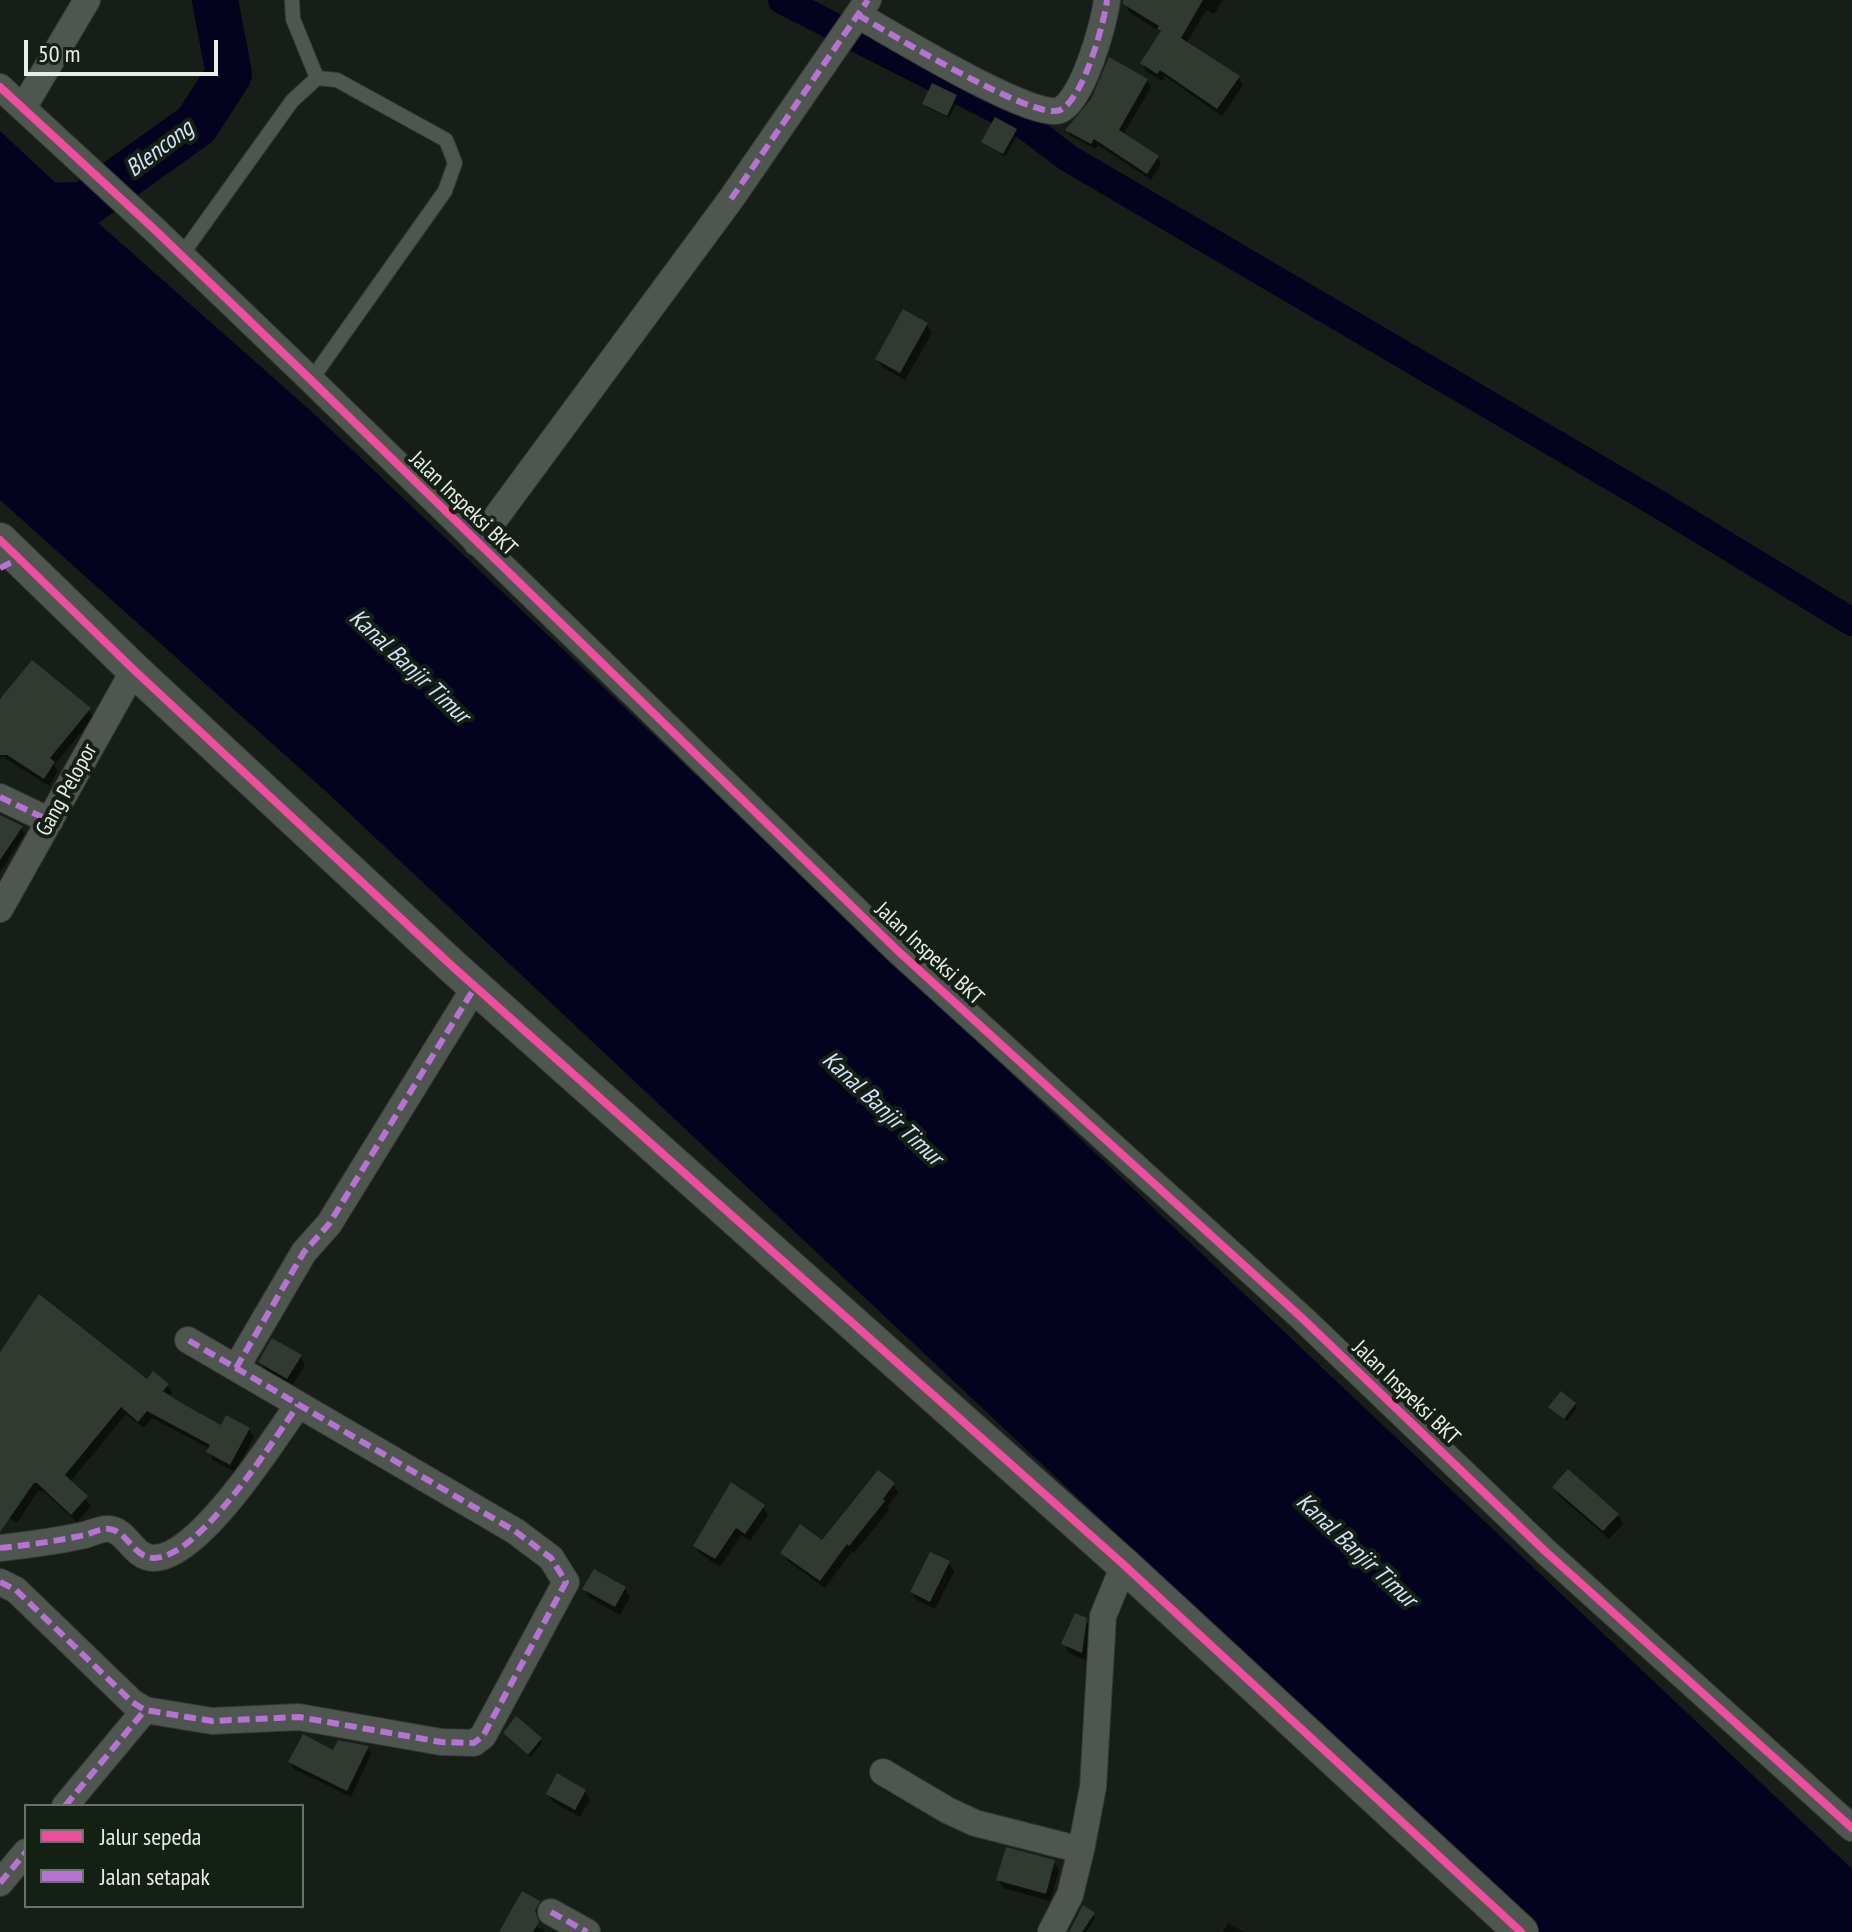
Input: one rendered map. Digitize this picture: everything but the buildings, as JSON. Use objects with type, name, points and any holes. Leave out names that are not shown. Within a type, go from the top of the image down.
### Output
[{"type":"street","points":[[23,108],[87,0]]},
{"type":"street","points":[[477,543],[731,199],[860,13],[958,72],[1039,110],[1056,112],[1064,108],[1089,65],[1103,26],[1107,0]]},
{"type":"street","name":"Jalan Inspeksi BKT","points":[[0,87],[311,380],[898,951],[1302,1318],[1546,1552],[1852,1828]]},
{"type":"street","points":[[6,556],[134,670],[475,987],[1124,1565],[1521,1932]]},
{"type":"street","name":"Gang Pelopor","points":[[0,909],[134,670]]},
{"type":"street","points":[[0,797],[50,821]]},
{"type":"street","points":[[236,1368],[304,1252],[329,1224],[475,987]]},
{"type":"street","points":[[0,1582],[16,1590],[132,1702],[145,1710],[212,1721],[299,1717],[441,1742],[474,1743],[483,1736],[566,1582],[551,1558],[515,1531],[188,1340]]},
{"type":"street","points":[[0,1548],[107,1529],[115,1531],[138,1553],[151,1558],[166,1556],[206,1526],[248,1475],[298,1405]]},
{"type":"street","points":[[1051,1932],[1070,1895],[1081,1850],[1093,1787],[1103,1616],[1124,1565]]},
{"type":"street","points":[[67,1804],[145,1710]]},
{"type":"street","points":[[883,1772],[975,1823],[1081,1850]]},
{"type":"street","points":[[0,1883],[24,1854]]},
{"type":"street","points":[[551,1912],[587,1932]]},
{"type":"lane","points":[[292,0],[293,19],[317,78]]},
{"type":"lane","points":[[181,256],[292,101],[317,78],[337,80],[446,140],[455,163],[445,191],[311,380]]},
{"type":"water","name":"Kanal Banjir Timur","points":[[0,131],[105,229],[311,411],[1852,1869],[1852,1932],[1540,1932],[333,798],[0,500]]},
{"type":"waterway","name":"Blencong","points":[[0,207],[84,205],[196,125],[229,74],[215,0]]},
{"type":"waterway","points":[[782,0],[1019,121],[1068,158],[1660,505],[1852,622]]},
{"type":"marked path","points":[[731,199],[868,0]]},
{"type":"marked path","points":[[858,15],[993,90],[1045,110],[1060,110],[1077,92],[1084,77],[1097,43],[1107,0]]},
{"type":"marked path","points":[[0,568],[18,559]]},
{"type":"marked path","points":[[0,797],[50,821]]},
{"type":"marked path","points":[[236,1368],[304,1252],[329,1224],[475,987]]},
{"type":"marked path","points":[[0,1582],[16,1590],[132,1702],[145,1710],[212,1721],[299,1717],[441,1742],[474,1743],[483,1736],[566,1582],[551,1558],[515,1531],[188,1340]]},
{"type":"marked path","points":[[0,1548],[64,1539],[106,1529],[121,1534],[147,1557],[172,1553],[192,1539],[234,1495],[298,1405]]},
{"type":"marked path","points":[[67,1804],[145,1710]]},
{"type":"marked path","points":[[0,1883],[24,1854]]},
{"type":"marked path","points":[[551,1912],[587,1932]]},
{"type":"cycle path","points":[[0,87],[311,380],[898,951],[1302,1318],[1546,1552],[1852,1828]]},
{"type":"cycle path","points":[[0,540],[134,670],[452,966],[1124,1565],[1521,1932]]}]
